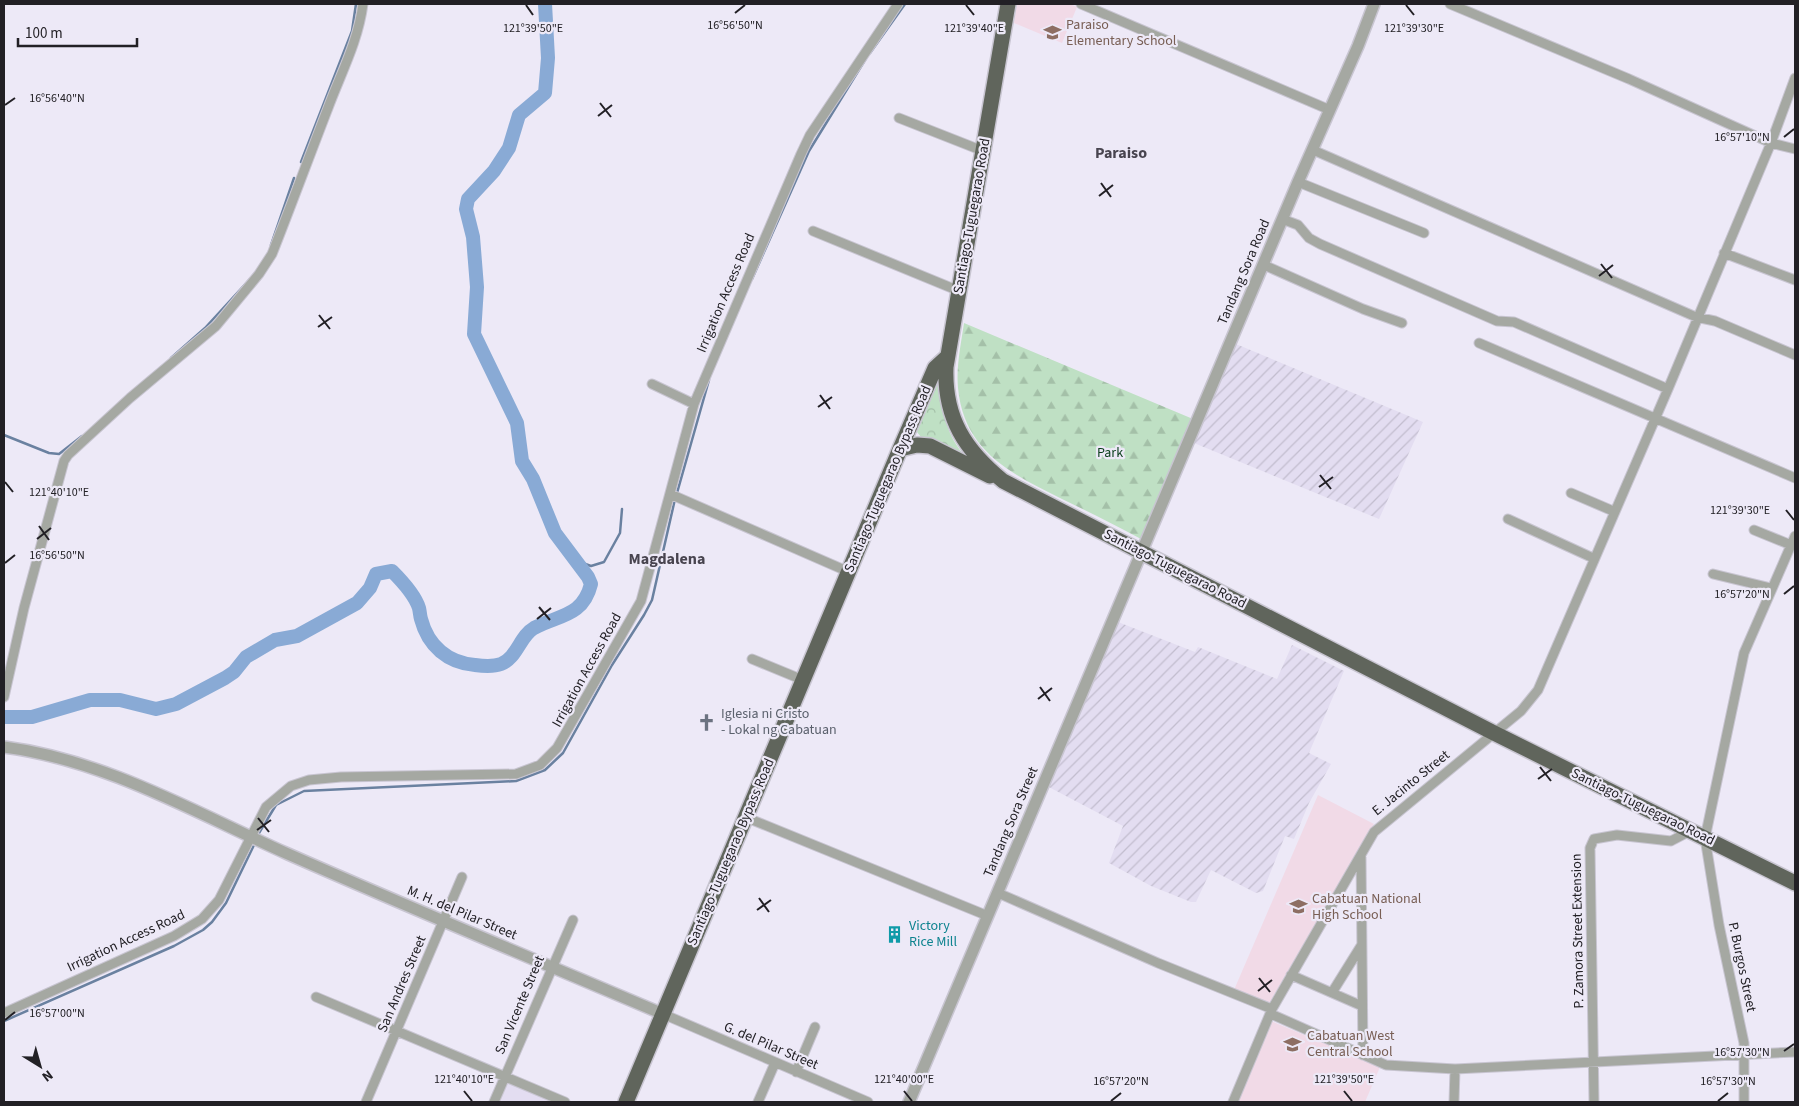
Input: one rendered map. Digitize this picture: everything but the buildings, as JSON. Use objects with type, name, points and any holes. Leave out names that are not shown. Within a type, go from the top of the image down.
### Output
[{"type":"highway","name":"Santiago-Tuguegarao Road","points":[[1008,4],[947,358],[948,397],[957,429],[977,457],[1003,481],[1494,733],[1795,883]]},
{"type":"highway","name":"Santiago-Tuguegarao Bypass Road","points":[[626,1102],[900,449],[935,368],[947,358]]},
{"type":"highway","points":[[900,449],[917,445],[930,446],[976,470],[1003,481]]},
{"type":"street","points":[[4,698],[24,608],[64,460],[130,398],[216,326],[259,274],[272,254],[330,103],[345,70],[357,36],[363,4]]},
{"type":"street","name":"Irrigation Access Road","points":[[4,1013],[174,936],[198,922],[218,900],[266,807],[291,786],[309,780],[341,777],[502,775],[533,768],[547,759],[563,741],[637,609],[644,592],[694,404],[810,135],[898,4]]},
{"type":"street","points":[[1081,4],[1330,110]]},
{"type":"street","name":"Tandang Sora Road","points":[[1141,552],[1374,4]]},
{"type":"street","points":[[1450,4],[1629,79],[1770,143],[1795,148]]},
{"type":"street","name":"E. Jacinto Street","points":[[1233,1102],[1272,1011],[1361,852],[1377,828],[1521,711],[1538,690],[1613,511],[1668,389],[1795,78]]},
{"type":"street","points":[[899,118],[983,151]]},
{"type":"street","points":[[1313,150],[1696,317],[1715,321],[1795,355]]},
{"type":"street","points":[[1298,182],[1424,233]]},
{"type":"street","points":[[1282,219],[1298,225],[1309,238],[1320,244],[1497,321],[1514,322],[1668,389]]},
{"type":"street","points":[[813,231],[959,291]]},
{"type":"street","points":[[1724,253],[1795,280]]},
{"type":"street","points":[[1264,265],[1369,312],[1402,323]]},
{"type":"street","points":[[1479,343],[1795,478]]},
{"type":"street","points":[[652,384],[694,404]]},
{"type":"street","points":[[1571,493],[1613,511]]},
{"type":"street","points":[[670,494],[849,572]]},
{"type":"street","points":[[1508,519],[1593,558]]},
{"type":"street","points":[[1754,530],[1791,545]]},
{"type":"street","points":[[1706,838],[1744,653],[1795,536]]},
{"type":"street","name":"Tandang Sora Street","points":[[909,1102],[1141,552]]},
{"type":"street","points":[[1714,574],[1771,588]]},
{"type":"street","points":[[752,659],[803,680]]},
{"type":"street","name":"M. H. del Pilar Street","points":[[4,747],[34,751],[74,761],[203,814],[250,837],[444,922],[663,1014]]},
{"type":"street","points":[[745,817],[988,916]]},
{"type":"street","name":"P. Zamora Street Extension","points":[[1594,1102],[1590,848],[1594,839],[1604,836],[1618,835],[1671,841],[1690,831]]},
{"type":"street","name":"P. Burgos Street","points":[[1706,838],[1719,926],[1744,1055],[1744,1102]]},
{"type":"street","points":[[1361,852],[1363,1055]]},
{"type":"street","name":"San Andres Street","points":[[366,1102],[462,877]]},
{"type":"street","points":[[998,893],[1272,1011],[1386,1065],[1455,1069],[1795,1052]]},
{"type":"street","name":"San Vicente Street","points":[[494,1102],[573,920]]},
{"type":"street","points":[[1333,991],[1361,946]]},
{"type":"street","points":[[1291,975],[1333,991],[1362,1006]]},
{"type":"street","points":[[316,997],[565,1102]]},
{"type":"street","name":"G. del Pilar Street","points":[[663,1014],[868,1102]]},
{"type":"street","points":[[796,1072],[815,1026]]},
{"type":"street","points":[[758,1102],[776,1063]]},
{"type":"street","points":[[1454,1102],[1455,1069]]},
{"type":"shaded area","name":"Paraiso Elementary School","points":[[1017,4],[1070,4],[1077,7],[1062,43],[1014,23]]},
{"type":"shaded area","points":[[1236,344],[1423,422],[1379,519],[1194,443]]},
{"type":"shaded area","points":[[1118,622],[1195,652],[1198,647],[1277,679],[1292,645],[1344,671],[1309,753],[1331,764],[1309,803],[1294,839],[1285,836],[1263,891],[1256,893],[1211,870],[1196,902],[1191,902],[1151,886],[1109,863],[1123,826],[1045,785]]},
{"type":"shaded area","name":"Cabatuan National High School","points":[[1318,795],[1374,824],[1268,1005],[1234,990]]},
{"type":"shaded area","name":"Cabatuan West Central School","points":[[1271,1021],[1380,1067],[1365,1102],[1237,1102]]},
{"type":"shaded area","points":[[505,1082],[554,1102],[497,1102]]},
{"type":"green space","name":"Park","points":[[964,323],[1193,419],[1141,539],[1043,490],[1009,470],[980,445],[970,429],[962,410],[958,388],[958,364]]},
{"type":"green space","points":[[942,373],[943,406],[947,426],[956,445],[963,454],[930,438],[921,437],[917,432]]},
{"type":"waterway","points":[[301,162],[352,31],[356,4]]},
{"type":"waterway","points":[[4,717],[32,717],[90,700],[120,700],[156,709],[176,704],[225,678],[234,672],[246,657],[275,640],[297,636],[357,603],[370,588],[376,574],[392,571],[417,603],[424,629],[434,645],[448,657],[465,664],[485,666],[501,664],[511,657],[525,636],[534,628],[568,614],[582,603],[591,584],[588,577],[555,533],[533,479],[522,461],[517,423],[474,334],[477,287],[473,237],[466,209],[468,199],[494,171],[509,148],[519,115],[545,93],[548,58],[545,4]]},
{"type":"waterway","points":[[870,53],[905,4]]},
{"type":"waterway","points":[[752,279],[809,151],[865,60]]},
{"type":"waterway","points":[[271,245],[294,178]]},
{"type":"waterway","points":[[171,358],[205,328],[250,279]]},
{"type":"waterway","points":[[677,493],[709,380]]},
{"type":"waterway","points":[[4,435],[49,453],[59,454],[82,436]]},
{"type":"waterway","points":[[259,833],[276,805],[304,791],[516,781],[545,770],[563,753],[612,665],[652,600],[675,499]]},
{"type":"waterway","points":[[577,561],[591,566],[604,562],[620,533],[622,509]]},
{"type":"waterway","points":[[4,1021],[174,946],[203,930],[212,922],[226,903],[254,845]]},
{"type":"place","name":"Paraiso Elementary School","points":[[1052,33]]},
{"type":"place","name":"Iglesia ni Cristo - Lokal ng Cabatuan","points":[[707,722]]},
{"type":"place","name":"Cabatuan National High School","points":[[1298,907]]},
{"type":"place","name":"Victory Rice Mill","points":[[895,934]]},
{"type":"place","name":"Cabatuan West Central School","points":[[1293,1044]]},
{"type":"district","name":"Paraiso","points":[[1121,153]]},
{"type":"district","name":"Magdalena","points":[[667,559]]}]
